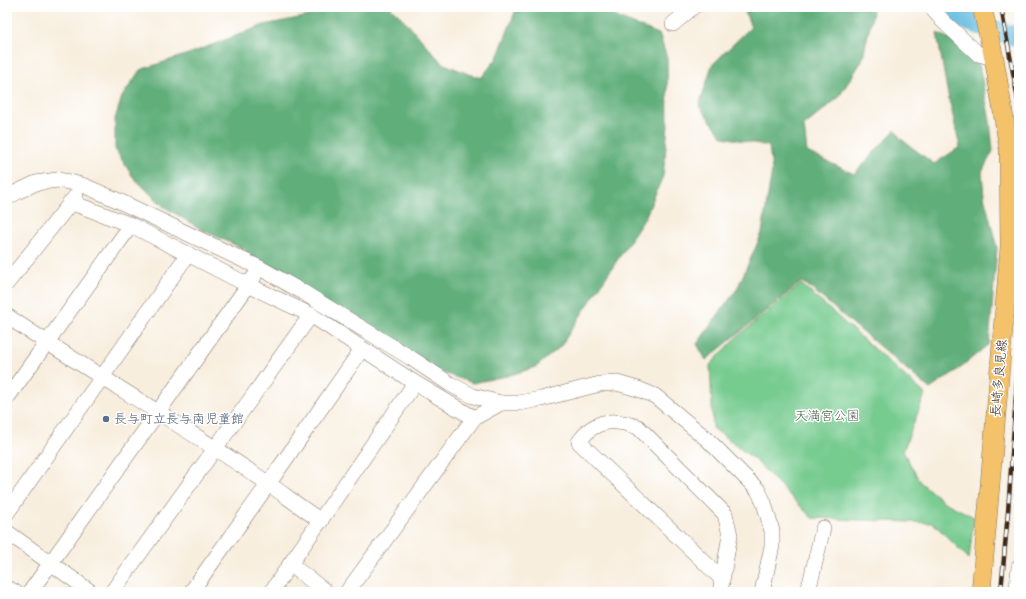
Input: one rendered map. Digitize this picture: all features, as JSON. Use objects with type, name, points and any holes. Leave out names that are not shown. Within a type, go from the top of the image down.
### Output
[{"type":"main road","name":"長崎多良見線","points":[[981,592],[1010,247],[1009,150],[992,51],[982,8]]},
{"type":"street","points":[[673,24],[693,7]]},
{"type":"street","points":[[931,7],[943,21],[978,54],[992,51]]},
{"type":"street","points":[[7,198],[36,183],[57,180],[85,186],[260,268],[301,290],[450,384],[474,396],[501,403],[519,403],[600,384],[617,383],[638,388],[656,396],[708,440],[758,490],[764,503],[772,531],[772,546],[762,592]]},
{"type":"street","points":[[7,283],[70,202],[85,186]]},
{"type":"street","points":[[70,202],[131,225],[248,285],[311,315],[415,383],[474,418]]},
{"type":"street","points":[[7,398],[131,225]]},
{"type":"street","points":[[7,513],[188,254]]},
{"type":"street","points":[[30,592],[260,268]]},
{"type":"street","points":[[112,592],[311,315]]},
{"type":"street","points":[[7,316],[269,484],[321,521]]},
{"type":"street","points":[[191,592],[269,484],[362,349]]},
{"type":"street","points":[[271,592],[415,383]]},
{"type":"street","points":[[347,592],[474,418],[501,403]]},
{"type":"street","points":[[607,422],[621,422],[638,428],[725,514],[730,535],[721,586],[579,442],[591,428],[607,422]]},
{"type":"street","points":[[808,592],[823,528]]},
{"type":"street","points":[[7,532],[91,592]]},
{"type":"street","points":[[290,564],[326,592]]},
{"type":"street","points":[[1018,589],[1019,567]]},
{"type":"street","points":[[7,588],[16,592]]},
{"type":"green space","points":[[336,7],[390,7],[404,20],[442,63],[481,78],[497,58],[517,7],[598,7],[623,20],[659,34],[667,58],[668,126],[663,176],[645,218],[560,347],[536,367],[507,376],[473,383],[428,368],[290,294],[244,249],[202,230],[163,206],[133,177],[115,149],[115,119],[122,97],[140,70],[191,53],[264,25],[314,15]]},
{"type":"green space","points":[[743,7],[871,7],[873,12],[862,61],[838,98],[804,126],[807,152],[854,174],[895,130],[901,139],[934,164],[960,147],[947,90],[937,33],[950,39],[979,64],[990,121],[993,151],[982,172],[984,196],[997,248],[989,344],[956,371],[930,389],[807,285],[801,282],[706,360],[697,344],[737,289],[762,233],[772,170],[769,146],[723,137],[699,106],[712,65],[751,27]]},
{"type":"green space","name":"天満宮公園","points":[[801,284],[925,394],[903,451],[920,482],[944,502],[974,517],[969,559],[933,523],[812,518],[755,460],[713,428],[710,365],[737,337]]},
{"type":"waterway","points":[[948,7],[957,16],[1019,38]]},
{"type":"railway","points":[[1001,7],[1019,105]]},
{"type":"railway","points":[[1001,592],[1019,353]]},
{"type":"place","name":"長与町立長与南児童館","points":[[106,419]]}]
